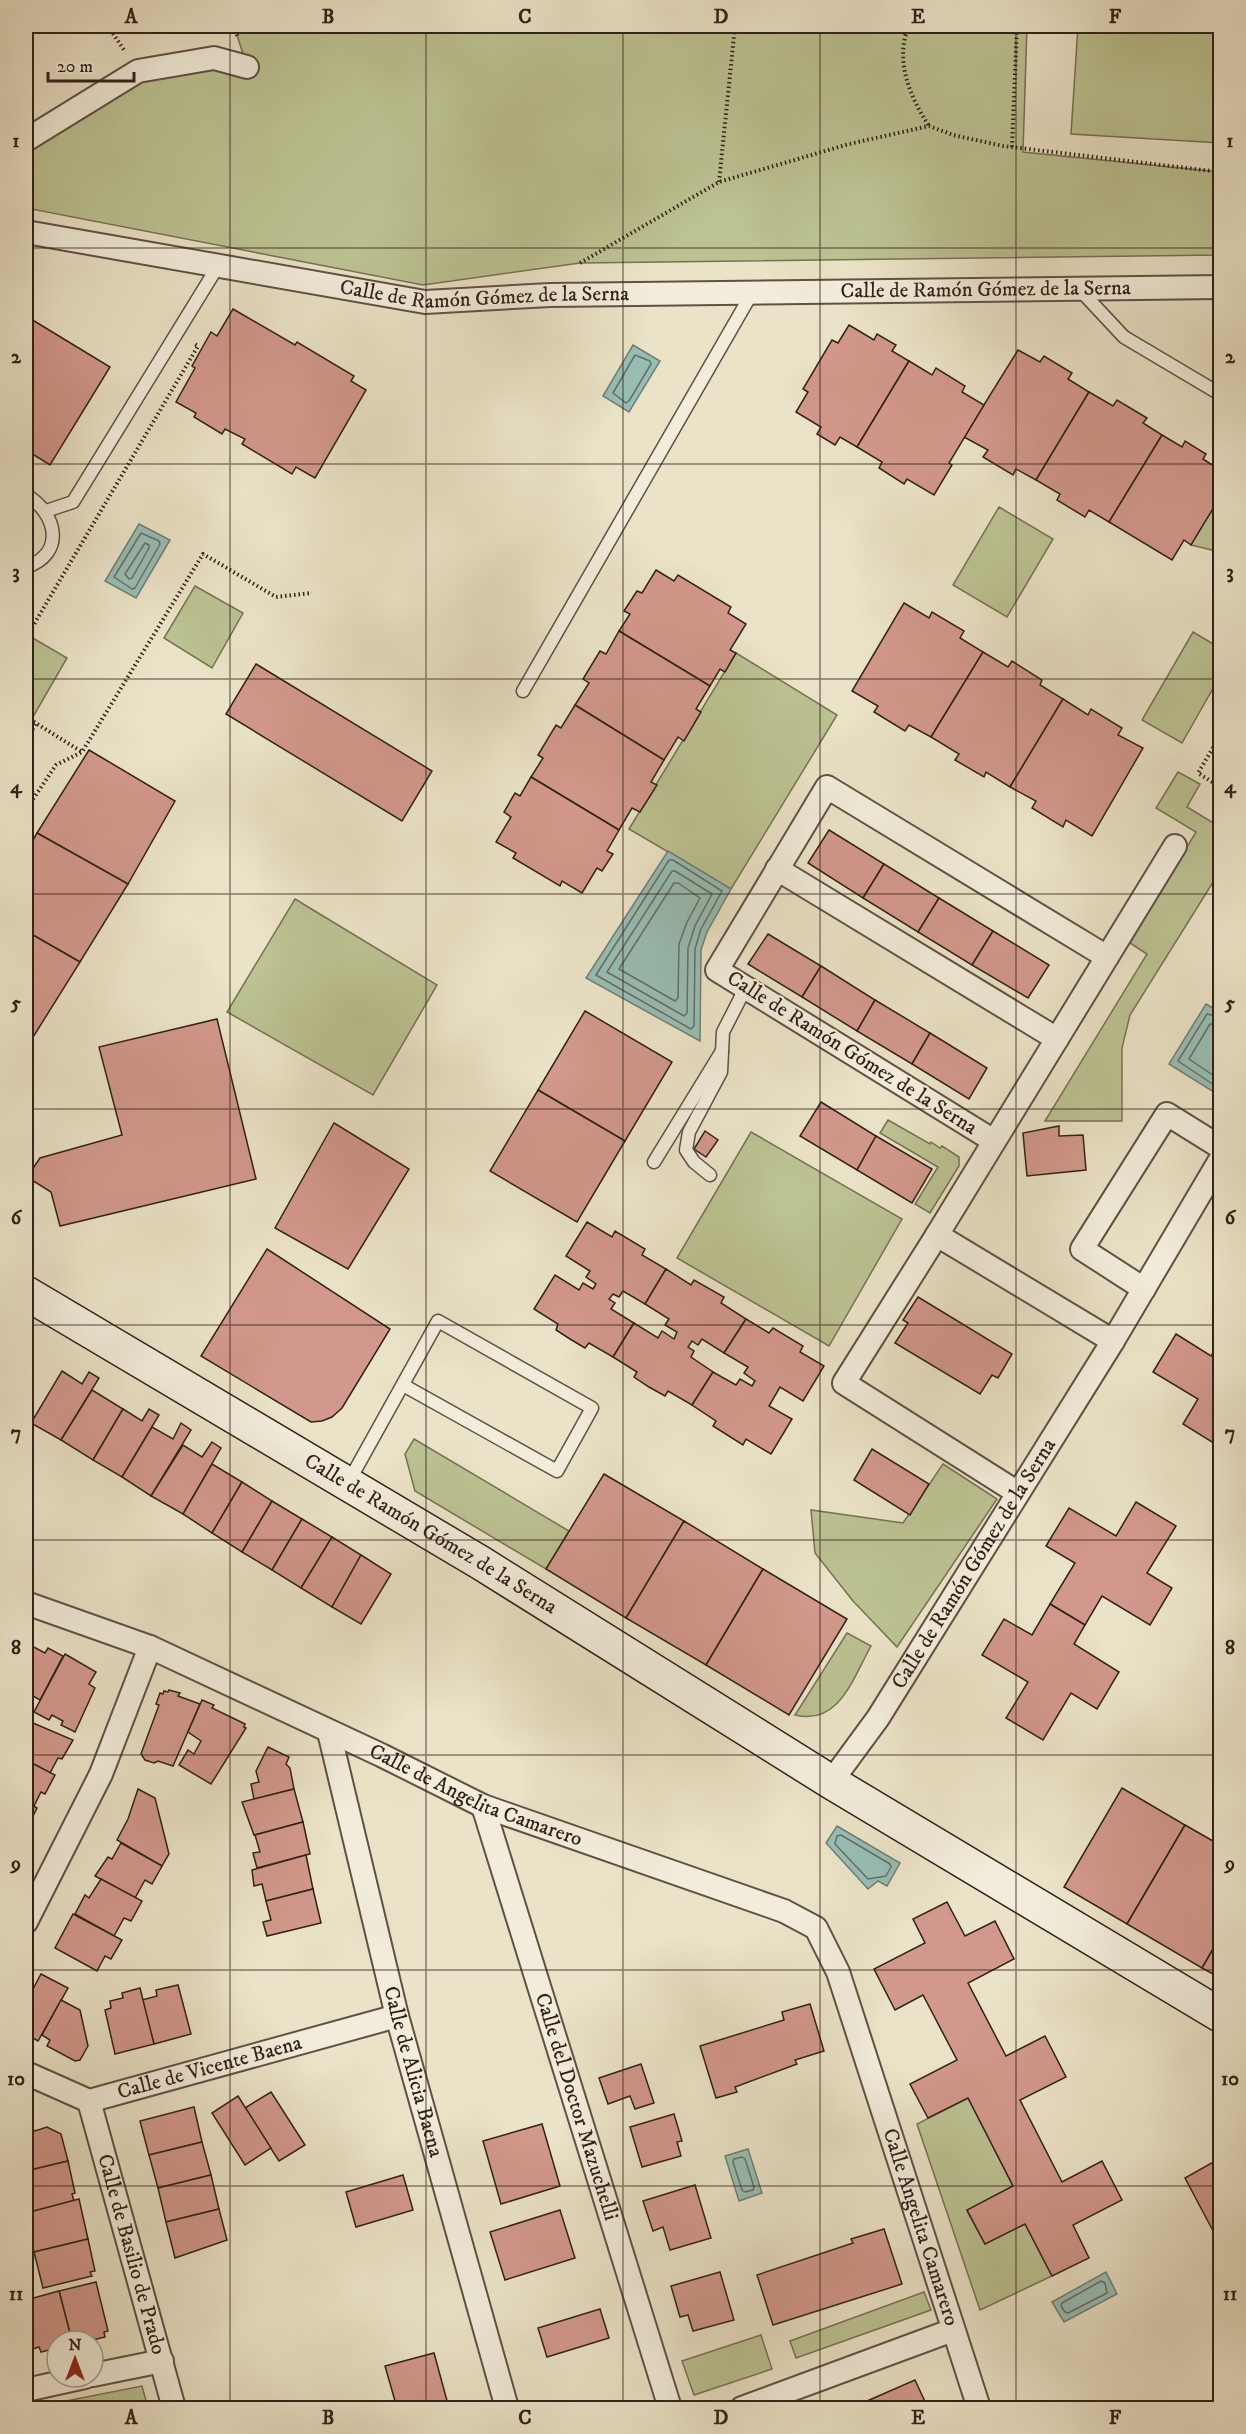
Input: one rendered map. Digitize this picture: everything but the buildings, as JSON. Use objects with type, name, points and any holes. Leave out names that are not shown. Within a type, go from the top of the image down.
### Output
[{"type":"street","points":[[26,140],[138,71],[214,58],[247,67]]},
{"type":"street","name":"Calle de Ramón Gómez de la Serna","points":[[26,232],[425,302],[550,295],[1221,287]]},
{"type":"street","name":"Calle de Ramón Gómez de la Serna","points":[[994,1141],[717,970],[827,787],[1107,957]]},
{"type":"street","name":"Calle de Ramón Gómez de la Serna","points":[[1018,1493],[844,1383],[1175,846]]},
{"type":"street","points":[[777,869],[1057,1039]]},
{"type":"street","points":[[1144,1289],[1082,1250],[1167,1114],[1221,1147]]},
{"type":"street","name":"Calle de Ramón Gómez de la Serna","points":[[831,1782],[878,1718],[1113,1341],[1221,1160]]},
{"type":"street","points":[[937,1235],[1113,1341]]},
{"type":"street","name":"Calle de Ramón Gómez de la Serna","points":[[28,1302],[482,1563],[831,1782],[1221,2015]]},
{"type":"street","name":"Calle de Angelita Camarero","points":[[26,1603],[150,1647],[483,1806],[784,1911],[816,1928],[838,1972],[861,2046]]},
{"type":"street","points":[[26,1922],[101,1774],[150,1647]]},
{"type":"street","name":"Calle de Alicia Baena","points":[[329,1732],[397,2016],[507,2409]]},
{"type":"street","name":"Calle del Doctor Mazuchelli","points":[[483,1806],[670,2409]]},
{"type":"street","name":"Calle de Vicente Baena","points":[[26,2073],[89,2101],[397,2016]]},
{"type":"street","name":"Calle Angelita Camarero","points":[[861,2046],[979,2409]]},
{"type":"street","name":"Calle de Basilio de Prado","points":[[89,2101],[174,2409]]},
{"type":"street","points":[[742,2409],[953,2330]]},
{"type":"street","points":[[105,2373],[162,2361]]},
{"type":"street","points":[[26,2390],[45,2386]]},
{"type":"lane","points":[[46,512],[73,502],[219,266]]},
{"type":"lane","points":[[1080,290],[1124,337],[1221,394]]},
{"type":"lane","points":[[523,691],[752,293]]},
{"type":"lane","points":[[26,495],[46,512],[51,524],[53,541],[49,553],[38,563],[26,567]]},
{"type":"lane","points":[[710,1175],[694,1162],[686,1150],[689,1132],[721,1072],[723,1032],[746,989]]},
{"type":"lane","points":[[654,1162],[723,1049]]},
{"type":"lane","points":[[347,1484],[438,1322],[592,1408],[557,1471],[403,1385]]},
{"type":"path","points":[[719,182],[735,26]]},
{"type":"path","points":[[873,26],[905,33]]},
{"type":"path","points":[[909,26],[905,33],[903,71],[914,104],[929,126]]},
{"type":"path","points":[[1012,147],[1017,26]]},
{"type":"path","points":[[580,263],[719,182],[849,144],[929,126],[953,135],[1012,147],[1221,172]]},
{"type":"path","points":[[26,628],[30,631],[198,346],[176,334]]},
{"type":"path","points":[[33,799],[56,765],[82,752],[203,554],[276,597],[312,593]]},
{"type":"path","points":[[26,717],[82,752]]},
{"type":"path","points":[[26,741],[36,723]]},
{"type":"path","points":[[1221,736],[1198,773],[1221,787]]},
{"type":"green space","points":[[234,26],[1027,26],[1023,152],[1220,172],[1220,255],[580,263],[423,285],[26,208],[26,140],[138,71],[247,66]]},
{"type":"green space","points":[[1078,26],[1220,26],[1220,143],[1071,134]]},
{"type":"green space","points":[[1220,484],[1220,552],[1191,545]]},
{"type":"green space","points":[[999,507],[1053,539],[1007,617],[953,585]]},
{"type":"green space","points":[[195,586],[243,613],[212,668],[164,638]]},
{"type":"green space","points":[[1193,632],[1220,648],[1220,676],[1182,743],[1142,720]]},
{"type":"green space","points":[[26,634],[67,658],[26,729]]},
{"type":"green space","points":[[736,653],[837,715],[731,889],[629,829]]},
{"type":"green space","points":[[1178,772],[1200,784],[1187,807],[1220,827],[1220,871],[1130,1015],[1122,1048],[1122,1121],[1045,1121],[1147,954],[1130,943],[1196,832],[1156,808]]},
{"type":"green space","points":[[295,899],[437,985],[373,1095],[227,1012]]},
{"type":"green space","points":[[888,1120],[930,1144],[931,1142],[940,1148],[942,1146],[959,1157],[959,1166],[930,1213],[915,1204],[938,1167],[880,1133]]},
{"type":"green space","points":[[751,1132],[902,1219],[829,1346],[677,1258]]},
{"type":"green space","points":[[414,1439],[569,1531],[546,1569],[415,1491],[405,1454]]},
{"type":"green space","points":[[943,1464],[997,1499],[897,1647],[853,1601],[815,1553],[811,1510],[903,1523]]},
{"type":"green space","points":[[847,1633],[871,1646],[851,1685],[834,1706],[823,1713],[810,1717],[795,1715]]},
{"type":"green space","points":[[968,2098],[1013,2186],[967,2211],[985,2244],[1025,2224],[1052,2276],[980,2310],[917,2124]]},
{"type":"green space","points":[[924,2292],[931,2310],[796,2358],[790,2341]]},
{"type":"green space","points":[[761,2335],[772,2369],[694,2395],[682,2361]]},
{"type":"green space","points":[[142,2386],[148,2408],[30,2408]]},
{"type":"water","points":[[633,345],[660,361],[629,412],[603,396]]},
{"type":"water","points":[[139,524],[170,540],[136,598],[105,581]]},
{"type":"water","points":[[668,851],[731,889],[707,932],[701,950],[700,1041],[586,978]]},
{"type":"water","points":[[1206,1004],[1220,1012],[1220,1096],[1169,1064]]},
{"type":"water","points":[[837,1826],[900,1863],[887,1886],[878,1881],[868,1889],[826,1843]]},
{"type":"water","points":[[748,2149],[762,2193],[739,2201],[725,2156]]},
{"type":"water","points":[[1106,2272],[1117,2294],[1064,2322],[1052,2302]]}]
